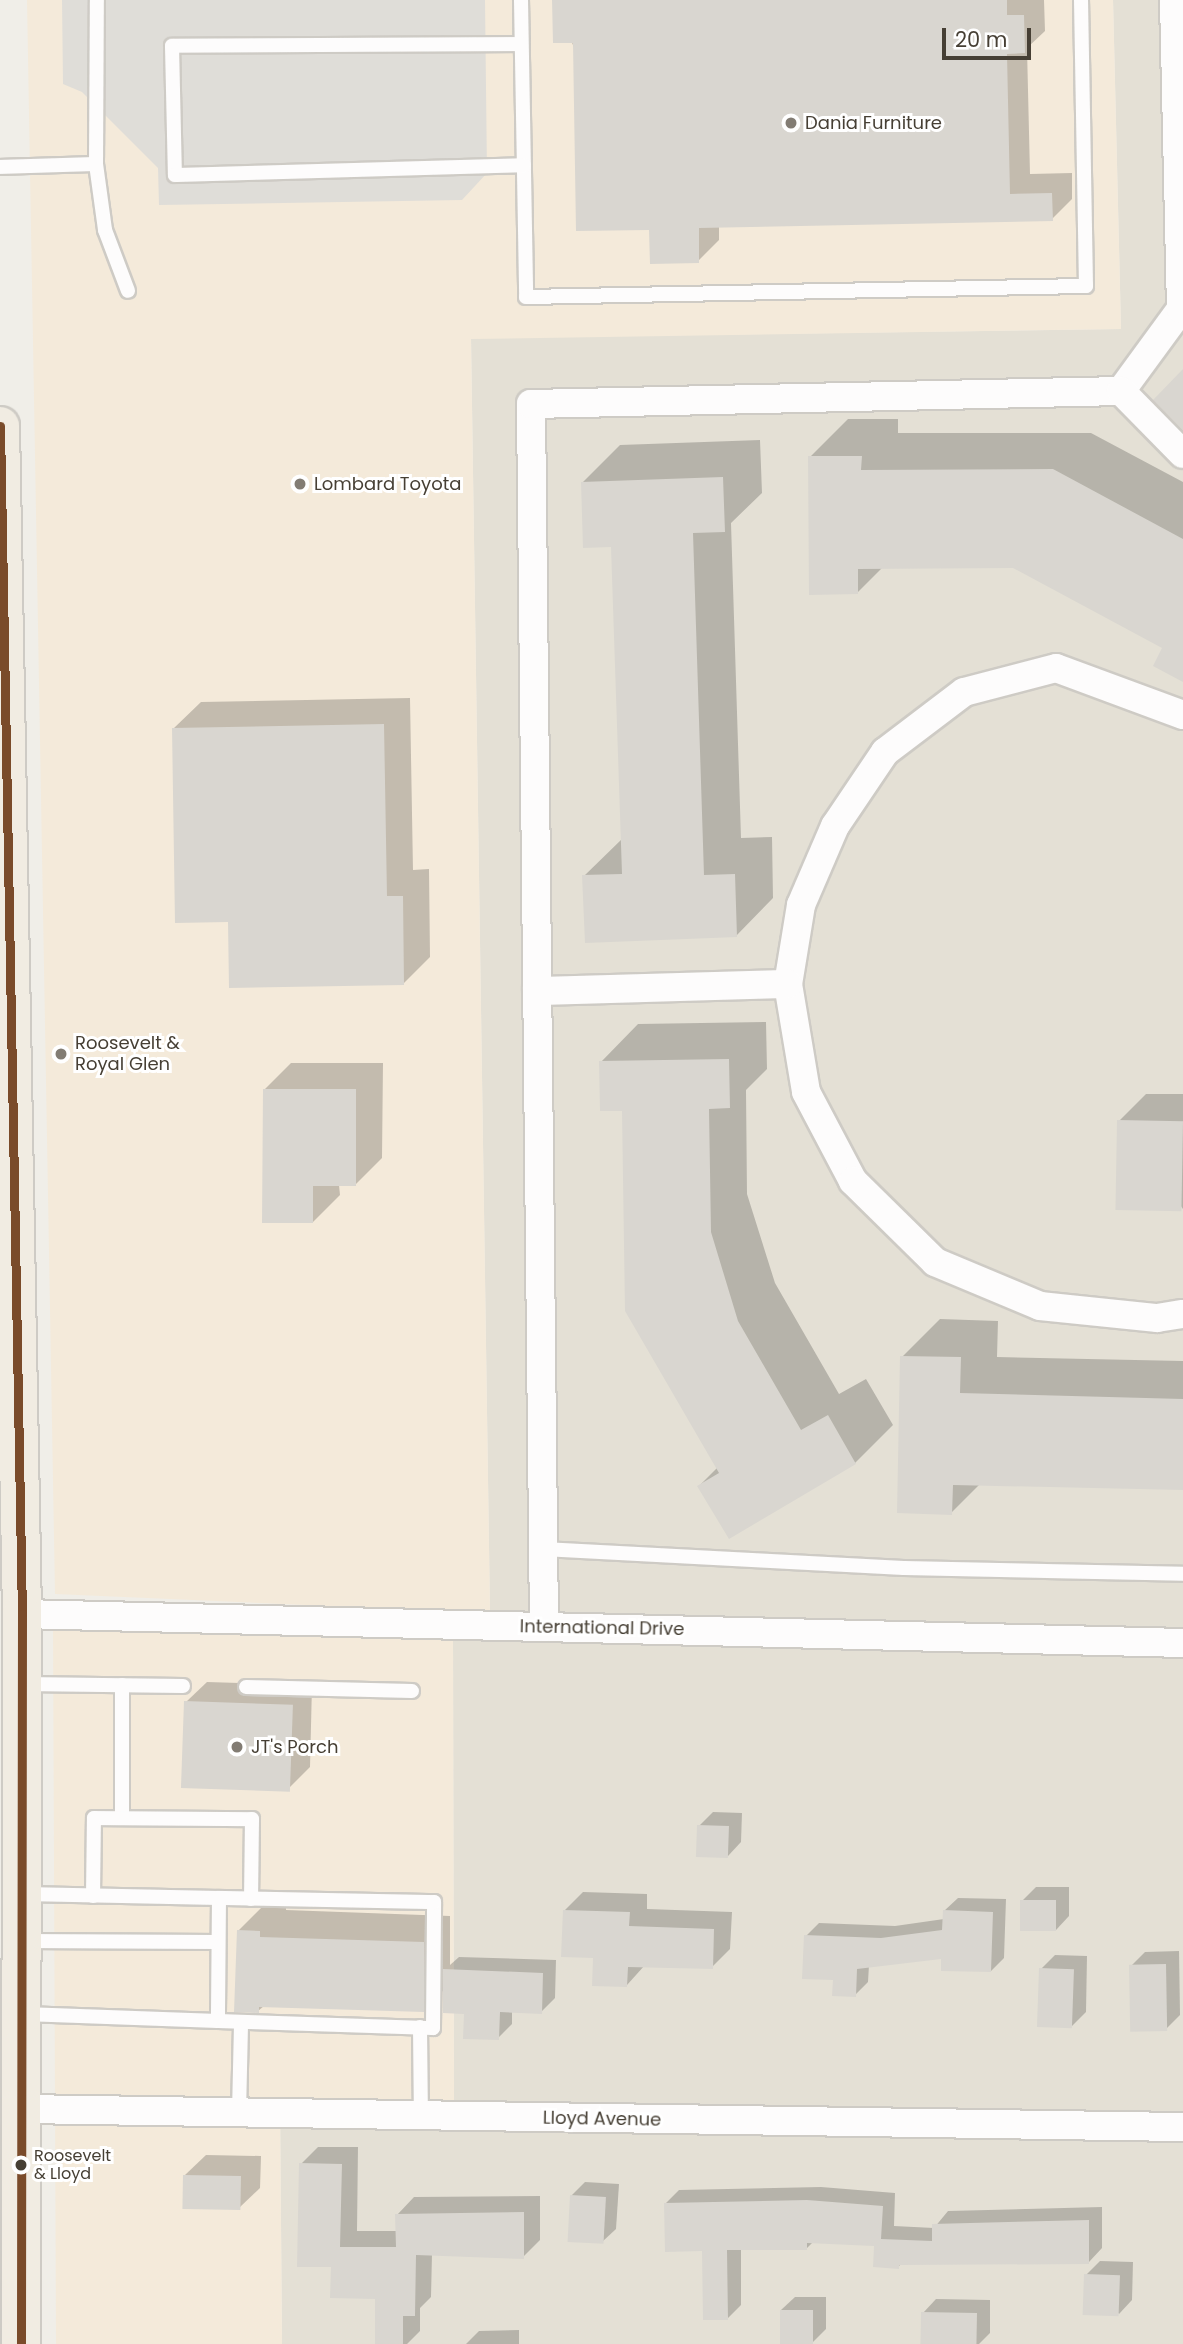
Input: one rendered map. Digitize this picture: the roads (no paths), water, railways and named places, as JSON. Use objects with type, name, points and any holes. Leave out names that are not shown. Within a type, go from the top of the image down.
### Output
[{"type":"main road","points":[[0,426],[5,1019],[21,1554],[16,1613],[22,1684],[11,1832],[23,1894],[21,2344]]},
{"type":"street","points":[[1121,391],[1182,310],[1174,0]]},
{"type":"street","points":[[544,1627],[531,404],[1121,391],[1183,454]]},
{"type":"street","points":[[1183,715],[1056,668],[964,692],[885,752],[835,826],[801,905],[788,984],[806,1092],[853,1181],[935,1262],[1040,1306],[1157,1318],[1183,1314]]},
{"type":"street","points":[[537,991],[788,984]]},
{"type":"street","name":"International Drive","points":[[16,1613],[1183,1643]]},
{"type":"street","name":"Lloyd Avenue","points":[[22,2109],[1183,2127]]},
{"type":"lane","points":[[97,0],[96,164],[105,230],[128,290]]},
{"type":"lane","points":[[521,0],[526,297],[1086,286],[1081,0]]},
{"type":"lane","points":[[522,44],[172,46],[175,174],[524,165]]},
{"type":"lane","points":[[0,167],[96,164]]},
{"type":"lane","points":[[543,1549],[904,1568],[1183,1574]]},
{"type":"lane","points":[[22,1684],[183,1686]]},
{"type":"lane","points":[[122,1685],[122,1817]]},
{"type":"lane","points":[[246,1687],[412,1690]]},
{"type":"lane","points":[[93,1896],[94,1818],[252,1819],[251,1899]]},
{"type":"lane","points":[[22,2014],[433,2028],[435,1902],[23,1894]]},
{"type":"lane","points":[[218,2021],[219,1898]]},
{"type":"lane","points":[[23,1941],[218,1942]]},
{"type":"lane","points":[[239,2113],[241,2022]]},
{"type":"lane","points":[[420,2027],[421,2116]]},
{"type":"place","name":"Dania Furniture","points":[[791,123]]},
{"type":"place","name":"Lombard Toyota","points":[[300,484]]},
{"type":"place","name":"Roosevelt & Royal Glen","points":[[61,1054]]},
{"type":"place","name":"JT's Porch","points":[[237,1747]]},
{"type":"place","name":"Roosevelt & Lloyd","points":[[21,2165]]}]
